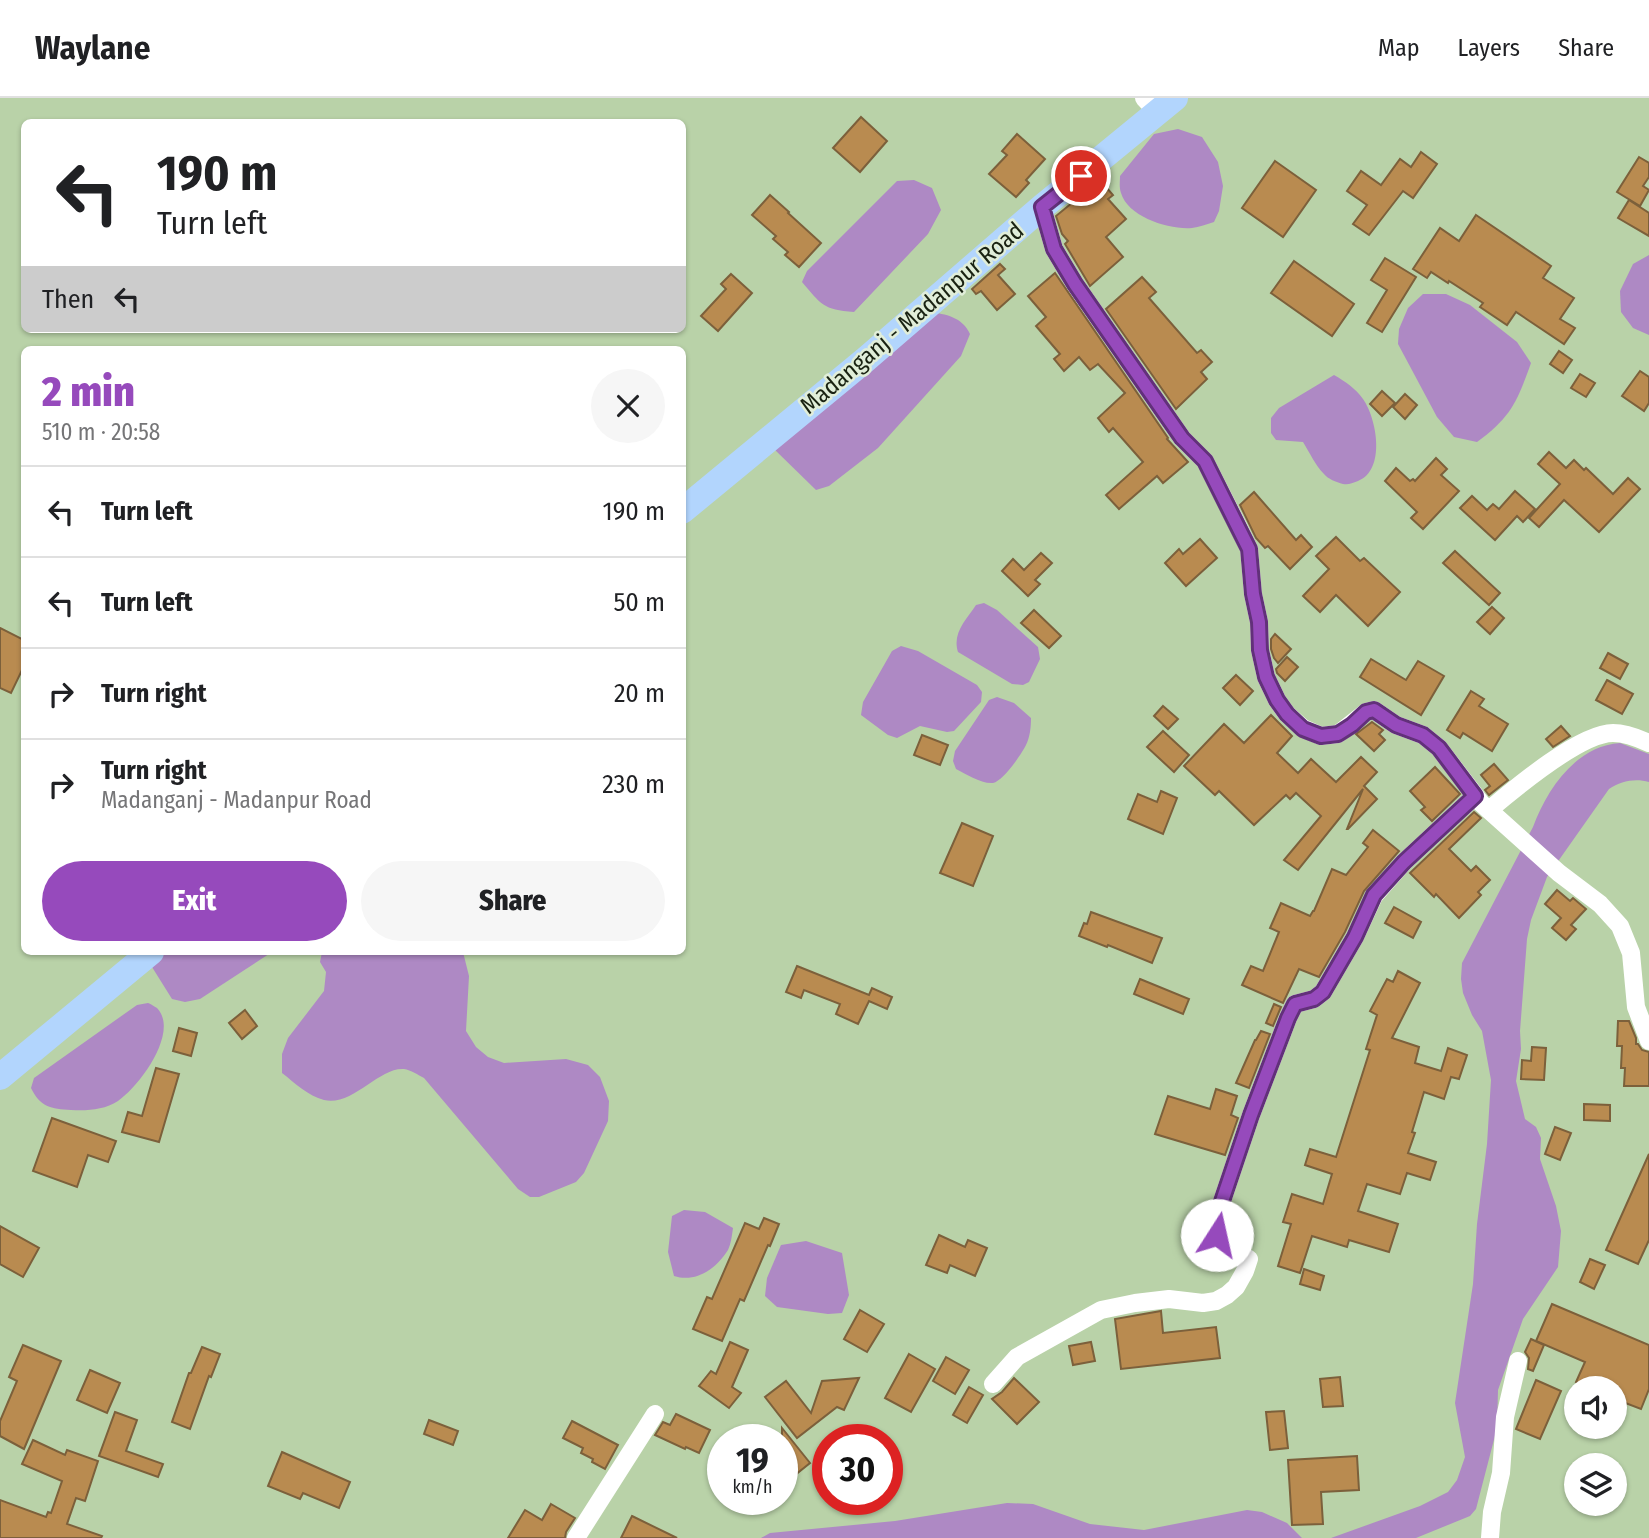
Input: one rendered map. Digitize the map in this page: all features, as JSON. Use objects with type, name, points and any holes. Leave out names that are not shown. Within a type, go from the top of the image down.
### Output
[{"type":"main road","name":"Madanganj - Madanpur Road","points":[[686,508],[865,360],[1159,103]]},
{"type":"main road","points":[[0,1077],[147,955]]},
{"type":"street","points":[[1042,207],[1054,249],[1075,284],[1182,438],[1205,461],[1249,549],[1260,650],[1266,677],[1287,714],[1303,729],[1321,736],[1338,734],[1366,712],[1374,710],[1396,725],[1423,735],[1439,748],[1475,796],[1489,810],[1559,873],[1600,904],[1620,926],[1631,953],[1636,1007],[1649,1041]]},
{"type":"street","points":[[1489,810],[1579,743],[1613,733],[1632,736],[1649,743]]},
{"type":"street","points":[[993,1384],[1017,1357],[1101,1310],[1169,1299],[1203,1303],[1216,1301],[1236,1286],[1249,1259],[1217,1235],[1216,1219],[1251,1115],[1288,1018],[1295,1004],[1314,999],[1323,992],[1355,937],[1374,895],[1422,845],[1475,796]]},
{"type":"street","points":[[1490,1538],[1492,1512],[1501,1472],[1505,1417],[1518,1361]]},
{"type":"street","points":[[576,1538],[655,1414]]},
{"type":"shaded area","points":[[1178,129],[1202,137],[1218,162],[1223,186],[1219,211],[1214,222],[1192,228],[1172,227],[1140,215],[1125,201],[1120,189],[1120,176],[1154,134]]},
{"type":"shaded area","points":[[914,180],[932,188],[941,210],[928,234],[854,312],[835,310],[824,304],[802,282],[807,271],[897,181]]},
{"type":"shaded area","points":[[1649,255],[1649,335],[1633,328],[1621,312],[1620,291],[1633,264]]},
{"type":"shaded area","points":[[1423,294],[1446,294],[1470,305],[1517,342],[1531,363],[1512,408],[1498,425],[1477,442],[1454,437],[1437,417],[1398,344],[1399,329],[1408,308]]},
{"type":"shaded area","points":[[929,312],[953,317],[967,328],[970,334],[961,356],[878,448],[829,486],[816,490],[773,448]]},
{"type":"shaded area","points":[[1334,375],[1363,399],[1375,431],[1376,455],[1373,466],[1367,475],[1349,484],[1326,476],[1303,442],[1276,440],[1271,433],[1271,418],[1279,408]]},
{"type":"shaded area","points":[[984,603],[997,610],[1038,647],[1040,659],[1029,682],[1023,685],[1012,684],[958,652],[957,639],[961,627],[976,605]]},
{"type":"shaded area","points":[[901,646],[918,651],[977,685],[982,692],[981,702],[954,731],[920,726],[897,738],[888,735],[861,715],[863,702],[892,651]]},
{"type":"shaded area","points":[[997,697],[1014,703],[1031,718],[1030,728],[1026,745],[1011,767],[1002,778],[988,783],[956,769],[953,761],[955,751],[989,700]]},
{"type":"shaded area","points":[[1620,743],[1649,754],[1649,782],[1628,781],[1609,789],[1547,877],[1527,939],[1521,1049],[1516,1081],[1525,1119],[1536,1127],[1541,1138],[1540,1159],[1556,1206],[1561,1231],[1558,1267],[1523,1319],[1498,1390],[1497,1428],[1476,1509],[1470,1516],[1416,1538],[1331,1538],[1420,1506],[1448,1492],[1457,1480],[1465,1457],[1455,1403],[1473,1284],[1491,1080],[1482,1031],[1463,993],[1462,963],[1555,785],[1565,772],[1590,752]]},
{"type":"shaded area","points":[[159,955],[267,955],[200,999],[185,1002],[172,999],[152,967]]},
{"type":"shaded area","points":[[321,955],[464,955],[469,976],[466,1031],[476,1047],[488,1057],[504,1063],[566,1059],[588,1065],[600,1077],[609,1101],[608,1121],[584,1173],[576,1182],[539,1197],[530,1197],[518,1189],[424,1078],[409,1070],[395,1070],[385,1074],[355,1093],[334,1101],[313,1096],[302,1089],[282,1073],[282,1054],[288,1038],[324,991],[326,972],[320,962]]},
{"type":"shaded area","points":[[148,1003],[157,1008],[163,1018],[164,1031],[146,1072],[127,1094],[113,1104],[89,1110],[58,1109],[47,1106],[38,1099],[31,1088],[34,1078],[137,1005]]},
{"type":"shaded area","points":[[684,1210],[705,1212],[733,1228],[729,1248],[723,1257],[705,1273],[690,1278],[674,1276],[668,1252],[672,1216]]},
{"type":"shaded area","points":[[806,1241],[842,1253],[849,1295],[842,1313],[828,1314],[777,1307],[765,1296],[767,1278],[781,1245]]},
{"type":"shaded area","points":[[1007,1503],[1033,1504],[1090,1524],[1144,1530],[1247,1510],[1262,1512],[1287,1523],[1302,1538],[761,1538],[770,1533],[895,1521]]},
{"type":"building","points":[[861,117],[887,141],[860,172],[833,148]]},
{"type":"building","points":[[1017,134],[1045,159],[1026,180],[1029,183],[1016,197],[989,174],[1007,155],[1002,151]]},
{"type":"building","points":[[1421,152],[1437,164],[1413,198],[1403,191],[1369,235],[1353,224],[1367,205],[1347,191],[1361,171],[1381,185],[1400,159],[1411,167]]},
{"type":"building","points":[[1639,157],[1649,163],[1649,177],[1643,186],[1649,190],[1640,206],[1617,192]]},
{"type":"building","points":[[1275,161],[1316,190],[1283,237],[1242,208]]},
{"type":"building","points":[[1100,180],[1113,195],[1108,199],[1126,219],[1106,237],[1123,257],[1090,286],[1065,244],[1068,241],[1062,234],[1056,216]]},
{"type":"building","points":[[770,195],[821,243],[799,267],[785,255],[788,252],[773,239],[776,236],[752,215]]},
{"type":"building","points":[[1629,200],[1649,213],[1649,236],[1618,218]]},
{"type":"building","points":[[1476,215],[1551,266],[1543,278],[1574,298],[1560,319],[1575,328],[1564,344],[1516,312],[1507,325],[1480,307],[1483,303],[1449,281],[1448,283],[1431,272],[1427,278],[1413,269],[1440,228],[1459,241]]},
{"type":"building","points":[[1385,258],[1416,277],[1382,332],[1367,323],[1387,290],[1371,280]]},
{"type":"building","points":[[1294,261],[1354,304],[1332,336],[1271,293]]},
{"type":"building","points":[[1000,264],[1005,269],[998,275],[1015,294],[997,310],[981,291],[976,294],[972,289]]},
{"type":"building","points":[[1055,273],[1167,439],[1188,462],[1163,483],[1157,476],[1119,509],[1106,495],[1143,462],[1113,428],[1109,432],[1098,418],[1125,393],[1098,364],[1090,370],[1079,357],[1064,371],[1054,359],[1060,354],[1036,326],[1046,317],[1028,296]]},
{"type":"building","points":[[731,274],[752,293],[718,331],[701,316],[726,289],[721,284]]},
{"type":"building","points":[[1142,277],[1156,292],[1149,298],[1197,353],[1201,350],[1212,362],[1201,372],[1207,379],[1176,409],[1106,309]]},
{"type":"building","points":[[1559,351],[1572,360],[1563,373],[1550,364]]},
{"type":"building","points":[[1640,371],[1649,377],[1649,403],[1644,411],[1622,396]]},
{"type":"building","points":[[1580,374],[1595,383],[1586,397],[1571,388]]},
{"type":"building","points":[[1382,391],[1395,403],[1382,416],[1370,404]]},
{"type":"building","points":[[1405,394],[1417,405],[1405,419],[1393,407]]},
{"type":"building","points":[[1549,452],[1566,468],[1574,460],[1613,494],[1628,478],[1640,489],[1599,532],[1564,500],[1539,527],[1529,518],[1560,484],[1538,464]]},
{"type":"building","points":[[1436,458],[1447,469],[1441,475],[1459,491],[1423,529],[1411,518],[1417,512],[1385,481],[1396,468],[1410,481],[1415,481]]},
{"type":"building","points":[[1515,491],[1535,509],[1523,522],[1517,516],[1495,540],[1460,508],[1472,496],[1487,510],[1493,504],[1499,509]]},
{"type":"building","points":[[1254,492],[1296,540],[1301,535],[1312,547],[1290,569],[1268,546],[1265,548],[1256,538],[1240,505]]},
{"type":"building","points":[[1336,537],[1360,561],[1364,558],[1400,592],[1368,626],[1336,595],[1320,612],[1303,596],[1329,569],[1316,556]]},
{"type":"building","points":[[1200,539],[1217,558],[1186,586],[1165,563],[1179,549],[1183,554]]},
{"type":"building","points":[[1455,551],[1500,593],[1489,605],[1443,563]]},
{"type":"building","points":[[1041,553],[1052,563],[1035,580],[1040,584],[1028,596],[1002,571],[1013,559],[1024,570]]},
{"type":"building","points":[[1492,607],[1504,618],[1490,634],[1477,622]]},
{"type":"building","points":[[1034,610],[1061,636],[1049,648],[1021,623]]},
{"type":"building","points":[[0,628],[21,638],[21,672],[11,693],[0,688]]},
{"type":"building","points":[[1275,634],[1291,649],[1278,663],[1271,649],[1271,639]]},
{"type":"building","points":[[1608,653],[1628,664],[1620,679],[1600,668]]},
{"type":"building","points":[[1287,657],[1298,667],[1285,681],[1276,669]]},
{"type":"building","points":[[1371,659],[1406,680],[1418,661],[1444,676],[1421,715],[1360,677]]},
{"type":"building","points":[[1236,675],[1253,691],[1240,705],[1223,688]]},
{"type":"building","points":[[1607,680],[1633,694],[1622,714],[1596,700]]},
{"type":"building","points":[[1471,691],[1484,699],[1479,706],[1508,724],[1492,751],[1463,733],[1460,738],[1447,730]]},
{"type":"building","points":[[1163,706],[1178,719],[1168,729],[1154,716]]},
{"type":"building","points":[[1271,715],[1292,736],[1277,753],[1298,773],[1311,759],[1336,782],[1361,757],[1377,772],[1364,786],[1377,799],[1347,829],[1363,789],[1298,870],[1284,860],[1321,816],[1296,793],[1290,799],[1286,795],[1254,825],[1219,791],[1215,795],[1184,766],[1224,724],[1244,743]]},
{"type":"building","points":[[1372,722],[1383,730],[1379,734],[1385,740],[1374,751],[1356,734]]},
{"type":"building","points":[[1561,726],[1570,736],[1553,747],[1546,739]]},
{"type":"building","points":[[1163,731],[1189,755],[1174,772],[1147,747]]},
{"type":"building","points":[[922,735],[948,745],[940,765],[914,755]]},
{"type":"building","points":[[1494,764],[1508,780],[1489,795],[1485,790],[1490,786],[1481,775]]},
{"type":"building","points":[[1435,767],[1460,794],[1432,821],[1421,810],[1425,807],[1410,791]]},
{"type":"building","points":[[1161,791],[1177,798],[1163,834],[1128,819],[1138,794],[1157,802]]},
{"type":"building","points":[[1474,812],[1481,818],[1449,849],[1471,871],[1476,866],[1490,880],[1478,892],[1481,895],[1459,918],[1436,894],[1434,897],[1410,873]]},
{"type":"building","points":[[962,823],[993,836],[973,886],[940,873]]},
{"type":"building","points":[[1373,830],[1399,851],[1364,891],[1345,932],[1319,977],[1299,969],[1283,1003],[1242,985],[1251,966],[1263,971],[1279,932],[1270,928],[1281,903],[1310,916],[1332,869],[1346,875],[1368,847],[1363,843]]},
{"type":"building","points":[[1557,890],[1586,909],[1571,925],[1576,929],[1566,940],[1552,928],[1561,918],[1545,904]]},
{"type":"building","points":[[1394,907],[1421,922],[1413,938],[1385,923]]},
{"type":"building","points":[[1091,912],[1162,938],[1152,963],[1079,936]]},
{"type":"building","points":[[797,966],[869,995],[872,988],[892,997],[887,1009],[869,1001],[858,1024],[836,1014],[840,1004],[804,990],[801,998],[786,992]]},
{"type":"building","points":[[1398,971],[1420,983],[1392,1038],[1419,1047],[1415,1063],[1441,1071],[1448,1048],[1467,1055],[1459,1079],[1451,1077],[1444,1099],[1424,1092],[1412,1132],[1415,1133],[1408,1153],[1436,1162],[1430,1180],[1407,1173],[1400,1194],[1367,1184],[1358,1211],[1398,1224],[1389,1252],[1349,1240],[1347,1247],[1312,1236],[1300,1273],[1278,1266],[1291,1224],[1283,1222],[1292,1194],[1323,1204],[1332,1174],[1305,1165],[1310,1149],[1336,1157],[1370,1050],[1366,1049],[1377,1015],[1370,1011],[1387,979],[1393,982]]},
{"type":"building","points":[[1140,979],[1189,999],[1183,1014],[1134,994]]},
{"type":"building","points":[[1274,1004],[1281,1007],[1273,1026],[1266,1023]]},
{"type":"building","points":[[245,1010],[257,1026],[242,1039],[229,1023]]},
{"type":"building","points":[[1618,1021],[1629,1021],[1636,1044],[1649,1052],[1649,1086],[1624,1086],[1622,1046],[1617,1046]]},
{"type":"building","points":[[179,1028],[197,1033],[191,1056],[173,1051]]},
{"type":"building","points":[[1261,1031],[1270,1034],[1249,1088],[1236,1083]]},
{"type":"building","points":[[1532,1047],[1546,1048],[1544,1080],[1521,1079],[1522,1060],[1531,1061]]},
{"type":"building","points":[[156,1068],[179,1074],[159,1142],[122,1132],[128,1112],[142,1116]]},
{"type":"building","points":[[1216,1089],[1237,1096],[1231,1115],[1238,1118],[1225,1155],[1155,1134],[1168,1096],[1210,1109]]},
{"type":"building","points":[[1584,1104],[1610,1105],[1610,1121],[1584,1120]]},
{"type":"building","points":[[52,1118],[116,1141],[108,1162],[88,1155],[77,1187],[33,1171]]},
{"type":"building","points":[[1555,1127],[1571,1133],[1560,1160],[1545,1154]]},
{"type":"building","points":[[1649,1154],[1649,1240],[1638,1264],[1606,1250]]},
{"type":"building","points":[[764,1218],[779,1224],[744,1301],[740,1299],[722,1341],[693,1329],[707,1297],[712,1299],[745,1223],[759,1229]]},
{"type":"building","points":[[0,1226],[39,1248],[23,1277],[0,1264]]},
{"type":"building","points":[[939,1235],[965,1247],[968,1240],[987,1248],[975,1276],[950,1265],[947,1273],[926,1265]]},
{"type":"building","points":[[1590,1259],[1605,1265],[1594,1289],[1580,1282]]},
{"type":"building","points":[[1304,1269],[1324,1276],[1320,1290],[1300,1284]]},
{"type":"building","points":[[1552,1304],[1649,1345],[1649,1389],[1641,1409],[1627,1404],[1627,1376],[1579,1376],[1585,1362],[1536,1341]]},
{"type":"building","points":[[860,1310],[884,1324],[867,1352],[844,1339]]},
{"type":"building","points":[[1161,1311],[1163,1333],[1216,1327],[1220,1358],[1121,1369],[1115,1319]]},
{"type":"building","points":[[1531,1339],[1544,1345],[1533,1371],[1528,1369],[1529,1358],[1525,1352]]},
{"type":"building","points":[[730,1342],[748,1350],[732,1387],[741,1393],[729,1408],[699,1386],[711,1371],[716,1374]]},
{"type":"building","points":[[1091,1342],[1095,1361],[1073,1365],[1069,1346]]},
{"type":"building","points":[[23,1345],[61,1361],[24,1449],[0,1436],[0,1421],[17,1381],[9,1377]]},
{"type":"building","points":[[202,1347],[220,1354],[190,1429],[172,1422],[189,1373]]},
{"type":"building","points":[[909,1354],[935,1369],[911,1412],[885,1398]]},
{"type":"building","points":[[946,1357],[969,1370],[955,1394],[933,1381]]},
{"type":"building","points":[[90,1370],[120,1383],[107,1413],[77,1400]]},
{"type":"building","points":[[1340,1377],[1343,1406],[1323,1407],[1320,1379]]},
{"type":"building","points":[[859,1378],[844,1410],[837,1407],[798,1437],[798,1424],[786,1424],[765,1397],[786,1381],[811,1413],[822,1381]]},
{"type":"building","points":[[1014,1378],[1039,1402],[1017,1424],[992,1399]]},
{"type":"building","points":[[1536,1380],[1561,1391],[1540,1439],[1516,1429]]},
{"type":"building","points":[[969,1387],[983,1395],[967,1423],[953,1415]]},
{"type":"building","points":[[1284,1411],[1288,1448],[1270,1450],[1266,1412]]},
{"type":"building","points":[[115,1412],[137,1420],[126,1451],[163,1464],[158,1477],[99,1456]]},
{"type":"building","points":[[676,1414],[707,1429],[707,1436],[699,1453],[655,1435],[663,1422],[670,1425]]},
{"type":"building","points":[[429,1420],[458,1431],[453,1445],[424,1434]]},
{"type":"building","points":[[572,1421],[618,1445],[605,1469],[581,1453],[583,1448],[563,1438]]},
{"type":"building","points":[[33,1440],[65,1455],[67,1450],[98,1461],[85,1501],[76,1498],[67,1524],[102,1536],[101,1538],[0,1538],[0,1500],[46,1517],[48,1512],[51,1513],[62,1481],[22,1464]]},
{"type":"building","points":[[798,1448],[810,1463],[798,1473]]},
{"type":"building","points":[[282,1452],[350,1482],[339,1508],[303,1493],[300,1499],[268,1486]]},
{"type":"building","points":[[1357,1456],[1359,1490],[1321,1492],[1323,1524],[1292,1525],[1288,1460]]},
{"type":"building","points":[[551,1504],[575,1518],[565,1538],[508,1538],[525,1510],[542,1520]]},
{"type":"building","points":[[632,1516],[677,1538],[621,1538]]},
{"type":"route","points":[[1081,176],[1042,207],[1054,249],[1075,284],[1182,438],[1205,461],[1213,475],[1249,549],[1260,650],[1266,677],[1277,700],[1303,729],[1321,736],[1338,734],[1366,712],[1374,710],[1381,713],[1396,725],[1423,735],[1439,748],[1475,796],[1404,862],[1374,895],[1355,937],[1323,992],[1314,999],[1295,1004],[1251,1115],[1216,1219],[1217,1235]]}]
